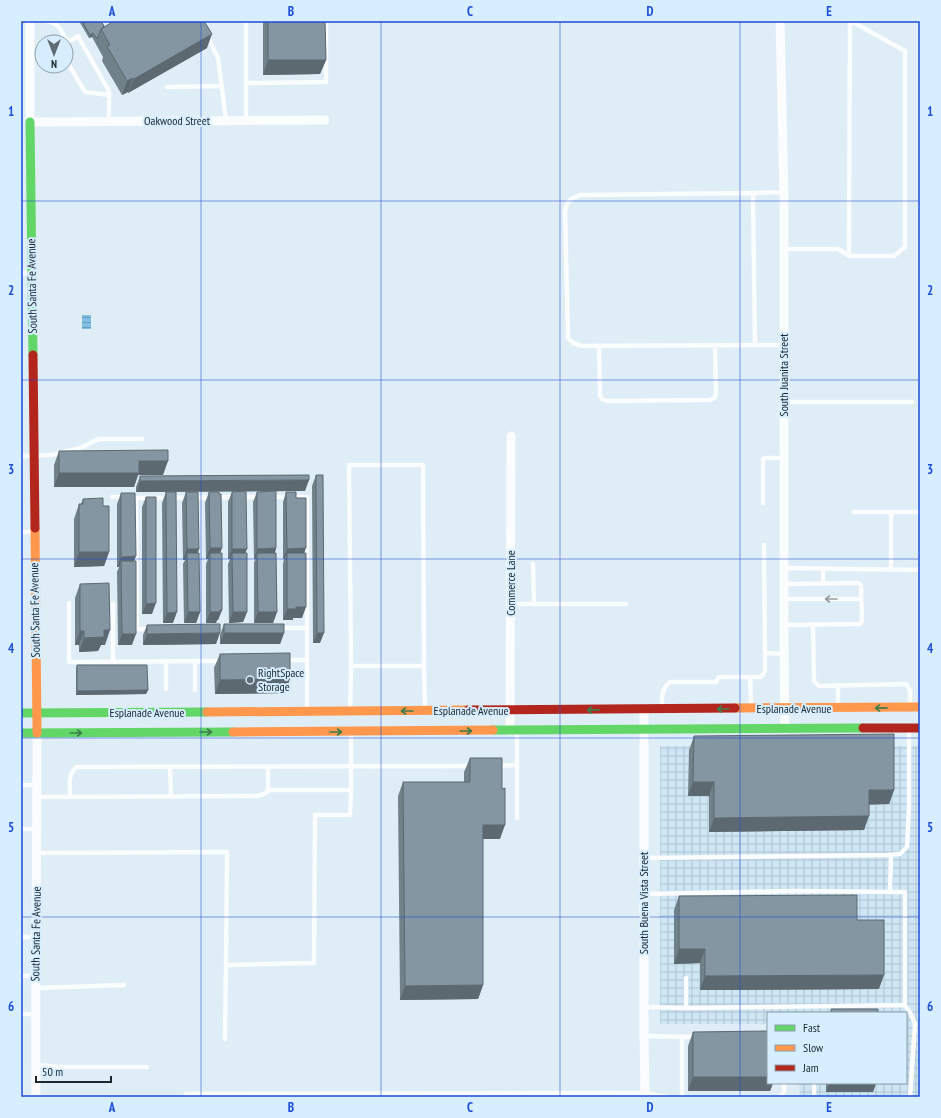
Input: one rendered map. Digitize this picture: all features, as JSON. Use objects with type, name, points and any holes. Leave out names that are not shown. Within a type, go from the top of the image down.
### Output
[{"type":"main road","name":"South Santa Fe Avenue","points":[[30,122],[37,733]]},
{"type":"main road","name":"Esplanade Avenue","points":[[21,713],[242,722],[307,712],[351,721],[425,711],[915,708]]},
{"type":"main road","name":"Esplanade Avenue","points":[[21,733],[242,722],[351,721],[513,731],[920,728]]},
{"type":"street","points":[[30,21],[30,122]]},
{"type":"street","name":"South Juanita Street","points":[[780,21],[784,192],[785,729]]},
{"type":"street","name":"Oakwood Street","points":[[30,122],[325,120]]},
{"type":"street","points":[[21,149],[31,149]]},
{"type":"street","name":"Commerce Lane","points":[[511,436],[510,711],[513,731]]},
{"type":"street","name":"South Buena Vista Street","points":[[644,709],[645,1095]]},
{"type":"street","name":"South Santa Fe Avenue","points":[[36,1097],[35,1014],[37,733]]},
{"type":"lane","points":[[45,21],[56,24],[62,34]]},
{"type":"lane","points":[[246,21],[246,120]]},
{"type":"lane","points":[[246,83],[326,82],[326,21]]},
{"type":"lane","points":[[784,249],[838,249],[849,256],[894,256],[905,247],[905,51],[851,21],[849,256]]},
{"type":"lane","points":[[203,27],[218,58],[226,120]]},
{"type":"lane","points":[[74,38],[78,36],[109,92],[109,121]]},
{"type":"lane","points":[[74,73],[85,92],[109,95]]},
{"type":"lane","points":[[167,87],[221,86]]},
{"type":"lane","points":[[784,192],[581,195],[572,198],[566,204],[565,211],[568,338],[573,343],[582,346],[784,345]]},
{"type":"lane","points":[[753,193],[755,345]]},
{"type":"lane","points":[[21,273],[32,273]]},
{"type":"lane","points":[[599,346],[600,395],[602,399],[607,401],[615,401],[710,400],[714,398],[716,395],[715,345]]},
{"type":"lane","points":[[784,402],[912,402]]},
{"type":"lane","points":[[21,456],[52,455],[80,448],[99,439],[142,439]]},
{"type":"lane","points":[[763,503],[763,459],[784,458]]},
{"type":"lane","points":[[226,965],[314,963],[316,815],[350,815],[351,666],[349,465],[423,465],[425,711]]},
{"type":"lane","points":[[112,497],[307,497],[307,712]]},
{"type":"lane","points":[[136,498],[137,629],[160,629]]},
{"type":"lane","points":[[854,512],[920,512]]},
{"type":"lane","points":[[891,512],[891,569]]},
{"type":"lane","points":[[21,532],[35,532]]},
{"type":"lane","points":[[662,709],[662,692],[666,685],[670,682],[716,682],[719,677],[762,677],[765,671],[764,545]]},
{"type":"lane","points":[[533,564],[534,604]]},
{"type":"lane","points":[[784,568],[920,570]]},
{"type":"lane","points":[[823,569],[823,583]]},
{"type":"lane","points":[[784,584],[859,583],[862,621],[860,624],[784,625]]},
{"type":"lane","points":[[784,599],[861,599]]},
{"type":"lane","points":[[69,603],[69,662],[225,661]]},
{"type":"lane","points":[[113,604],[113,662]]},
{"type":"lane","points":[[511,604],[626,604]]},
{"type":"lane","points":[[813,624],[814,681],[819,686],[906,684],[910,690],[915,708]]},
{"type":"lane","points":[[276,628],[307,628]]},
{"type":"lane","points":[[765,653],[784,654]]},
{"type":"lane","points":[[278,660],[307,660]]},
{"type":"lane","points":[[166,661],[166,689]]},
{"type":"lane","points":[[195,661],[195,690]]},
{"type":"lane","points":[[351,666],[424,666]]},
{"type":"lane","points":[[750,677],[751,709]]},
{"type":"lane","points":[[838,685],[838,708]]},
{"type":"lane","points":[[644,858],[900,854],[907,847],[909,808],[909,728]]},
{"type":"lane","points":[[513,731],[517,766],[517,818]]},
{"type":"lane","points":[[70,797],[71,774],[77,767],[477,766]]},
{"type":"lane","points":[[493,766],[517,766]]},
{"type":"lane","points":[[170,767],[171,796]]},
{"type":"lane","points":[[268,767],[268,792]]},
{"type":"lane","points":[[21,785],[37,785]]},
{"type":"lane","points":[[37,797],[258,796],[270,790],[351,790]]},
{"type":"lane","points":[[21,829],[37,829]]},
{"type":"lane","points":[[37,853],[227,852],[225,1038]]},
{"type":"lane","points":[[890,892],[891,855]]},
{"type":"lane","points":[[644,894],[794,891],[905,892],[905,1005],[915,1024],[910,1097]]},
{"type":"lane","points":[[21,937],[36,937]]},
{"type":"lane","points":[[21,976],[36,976]]},
{"type":"lane","points":[[686,978],[686,1008]]},
{"type":"lane","points":[[36,988],[124,985]]},
{"type":"lane","points":[[644,1007],[686,1008],[905,1005]]},
{"type":"lane","points":[[815,1006],[815,1012]]},
{"type":"lane","points":[[21,1014],[35,1014]]},
{"type":"lane","points":[[644,1036],[698,1037]]},
{"type":"lane","points":[[682,1037],[682,1097]]},
{"type":"lane","points":[[36,1065],[60,1067],[147,1067]]},
{"type":"lane","points":[[779,1097],[784,1092],[784,1084]]},
{"type":"lane","points":[[814,1084],[814,1097]]},
{"type":"lane","points":[[186,1097],[186,1094],[645,1095],[667,1097]]},
{"type":"shaded area","points":[[660,746],[920,746],[920,1097],[800,1097],[799,1084],[907,1084],[907,1012],[767,1012],[767,1024],[660,1024]]},
{"type":"water","points":[[82,315],[91,315],[91,329],[82,329]]},
{"type":"building","points":[[88,21],[101,21],[104,26],[101,29],[97,39],[93,33],[90,35],[83,23]]},
{"type":"building","points":[[114,21],[204,21],[212,34],[134,79],[133,78],[127,81],[107,46],[110,45],[101,29]]},
{"type":"building","points":[[268,21],[325,21],[326,60],[268,60]]},
{"type":"building","points":[[168,450],[168,461],[139,461],[139,473],[59,473],[59,451]]},
{"type":"building","points":[[309,475],[309,480],[140,481],[140,476]]},
{"type":"building","points":[[316,475],[323,475],[324,633],[317,633]]},
{"type":"building","points":[[246,491],[247,549],[232,549],[232,492]]},
{"type":"building","points":[[276,491],[276,548],[257,549],[257,492]]},
{"type":"building","points":[[166,492],[176,492],[177,612],[167,613]]},
{"type":"building","points":[[186,492],[198,492],[199,549],[187,549]]},
{"type":"building","points":[[209,492],[219,492],[219,494],[221,494],[222,548],[210,548]]},
{"type":"building","points":[[286,492],[296,492],[296,498],[306,498],[306,548],[287,549]]},
{"type":"building","points":[[121,493],[135,493],[136,556],[121,557]]},
{"type":"building","points":[[146,497],[156,497],[156,603],[146,604]]},
{"type":"building","points":[[103,498],[103,506],[109,506],[109,552],[79,552],[79,504],[83,504],[83,499]]},
{"type":"building","points":[[187,553],[199,553],[200,612],[188,612]]},
{"type":"building","points":[[210,553],[222,553],[222,610],[220,610],[220,612],[210,612]]},
{"type":"building","points":[[232,553],[247,553],[247,612],[233,612]]},
{"type":"building","points":[[257,553],[276,553],[277,612],[258,612]]},
{"type":"building","points":[[287,553],[306,553],[306,607],[287,609]]},
{"type":"building","points":[[121,561],[136,561],[136,634],[122,634]]},
{"type":"building","points":[[109,583],[110,630],[104,630],[104,637],[84,638],[84,631],[80,631],[80,584]]},
{"type":"building","points":[[220,624],[220,633],[147,634],[147,625]]},
{"type":"building","points":[[224,624],[284,624],[284,633],[224,633]]},
{"type":"building","points":[[290,653],[290,679],[220,680],[220,654]]},
{"type":"building","points":[[77,665],[147,665],[148,690],[77,691]]},
{"type":"building","points":[[894,734],[894,790],[869,790],[869,816],[714,818],[714,782],[693,782],[694,736]]},
{"type":"building","points":[[470,758],[502,758],[502,789],[505,788],[505,825],[483,825],[483,985],[405,986],[403,782],[470,782]]},
{"type":"building","points":[[857,895],[857,920],[884,920],[884,975],[705,976],[705,949],[679,949],[679,896]]},
{"type":"building","points":[[831,1009],[878,1009],[878,1012],[831,1012]]},
{"type":"building","points":[[767,1031],[767,1077],[693,1077],[693,1032]]},
{"type":"traffic: fast","points":[[30,122],[33,355]]},
{"type":"traffic: fast","points":[[21,713],[207,712]]},
{"type":"traffic: fast","points":[[493,730],[863,728]]},
{"type":"traffic: fast","points":[[21,733],[233,732]]},
{"type":"traffic: slow","points":[[35,528],[37,733]]},
{"type":"traffic: slow","points":[[735,708],[920,707]]},
{"type":"traffic: slow","points":[[207,712],[468,710]]},
{"type":"traffic: slow","points":[[233,732],[493,730]]},
{"type":"traffic: jam","points":[[33,355],[35,528]]},
{"type":"traffic: jam","points":[[468,710],[735,708]]},
{"type":"traffic: jam","points":[[863,728],[920,728]]},
{"type":"place","name":"RightSpace Storage","points":[[250,680]]}]
